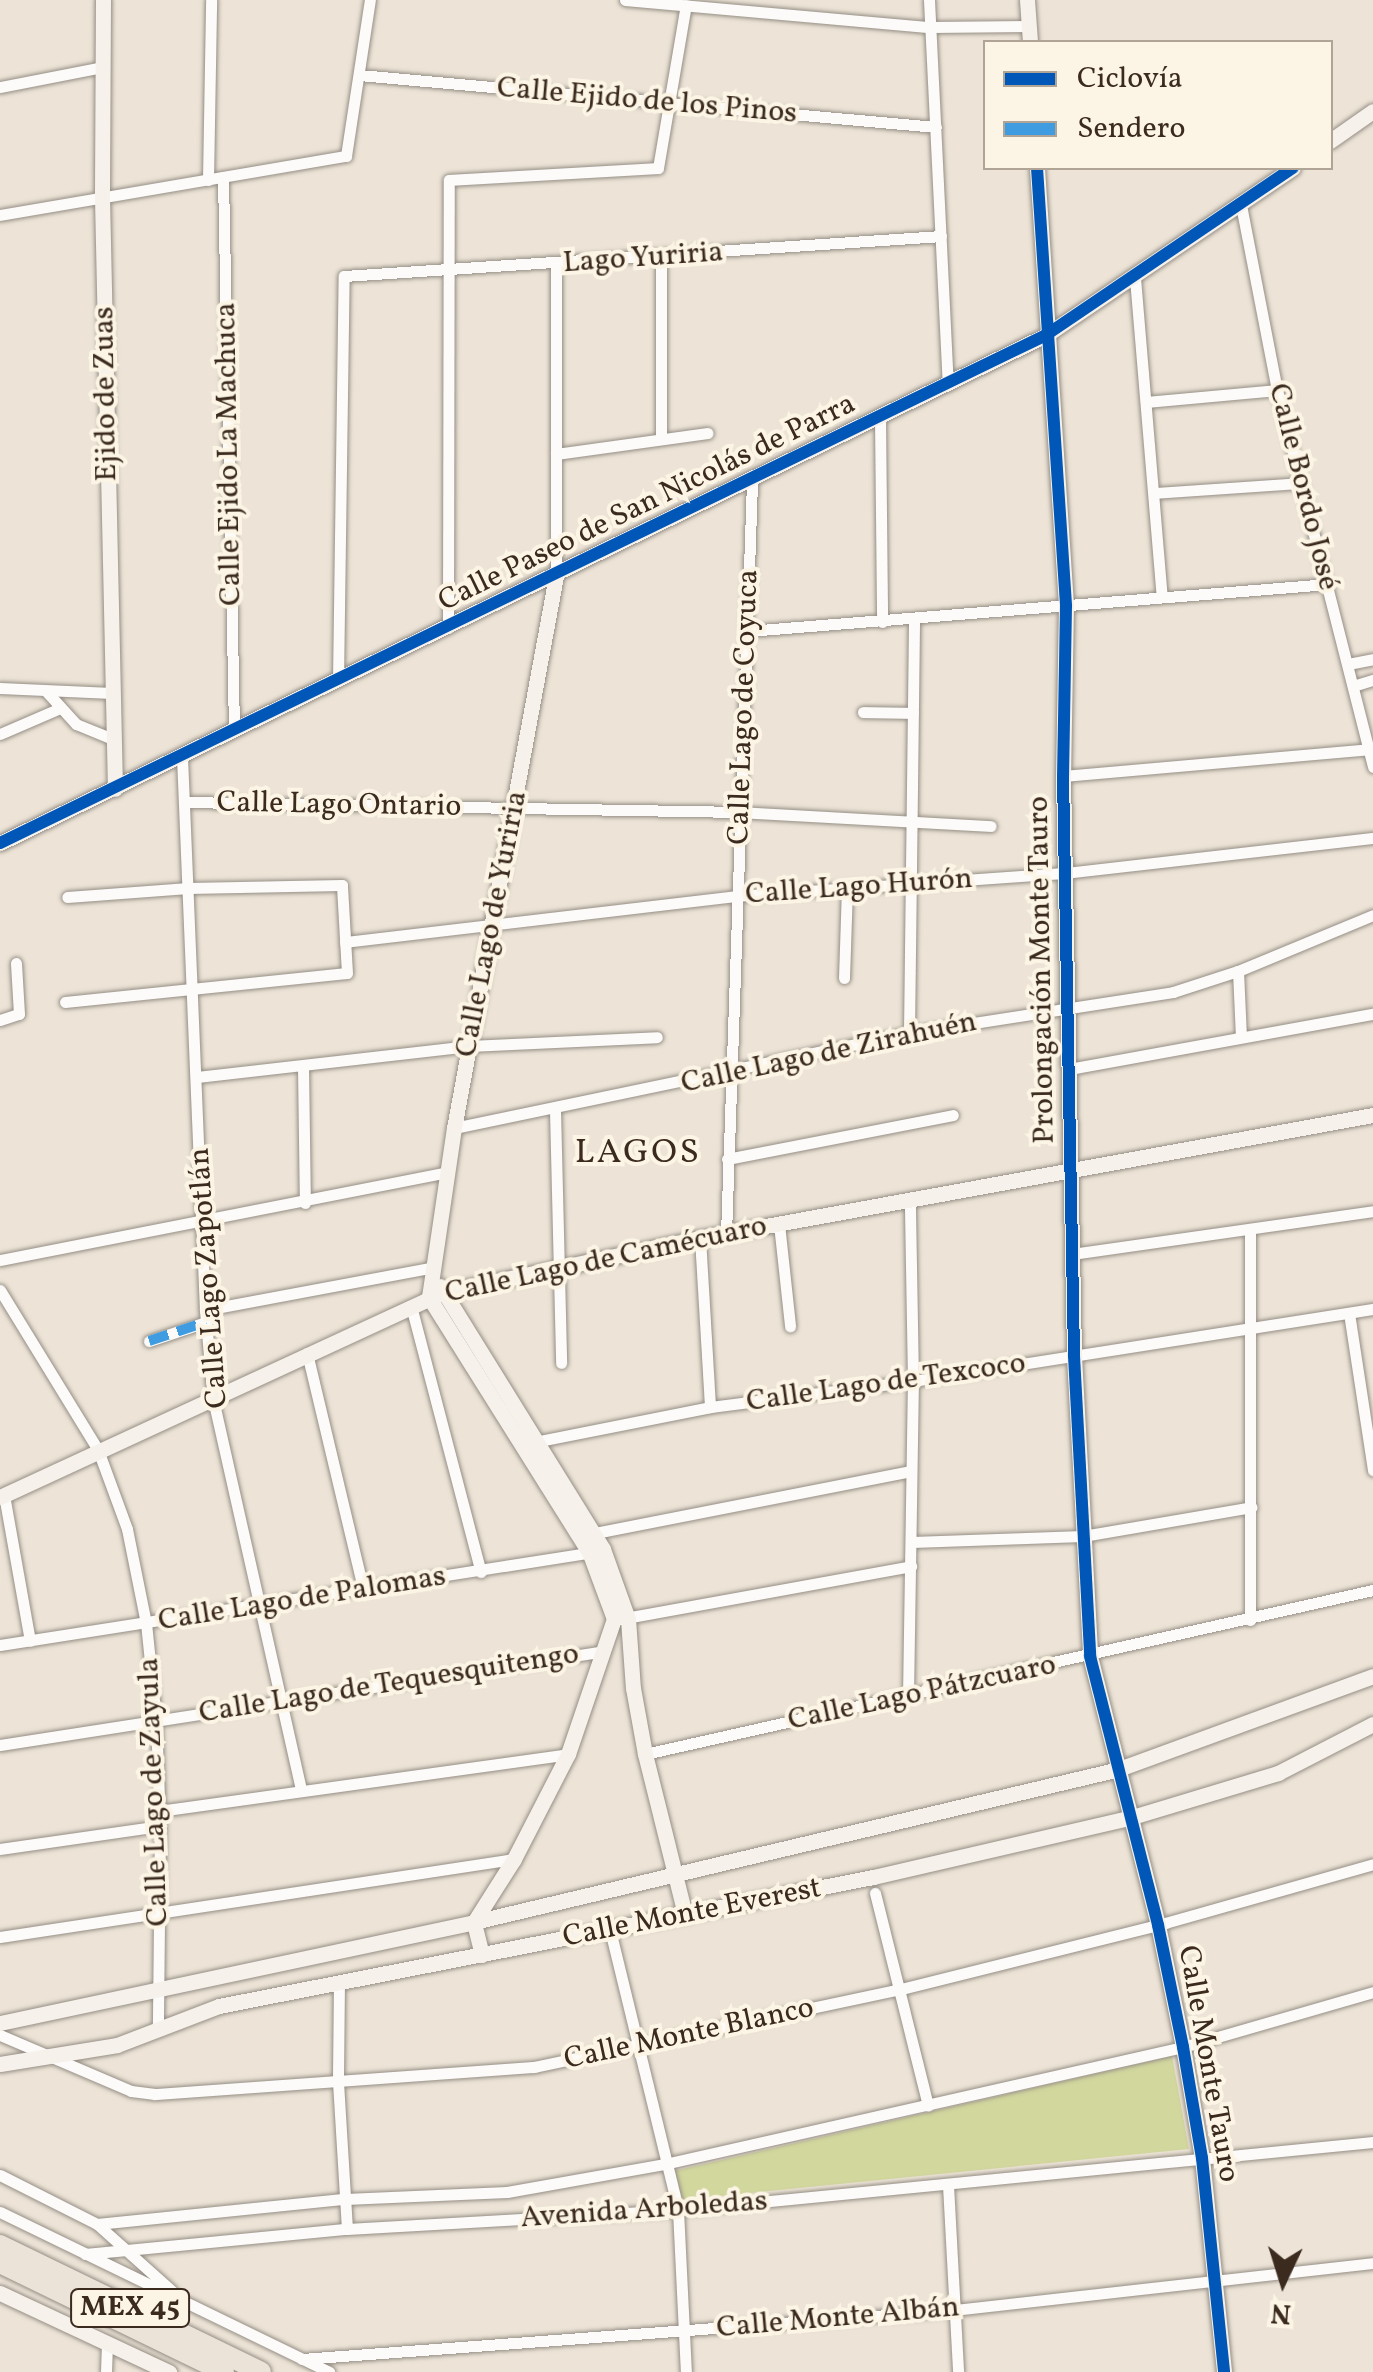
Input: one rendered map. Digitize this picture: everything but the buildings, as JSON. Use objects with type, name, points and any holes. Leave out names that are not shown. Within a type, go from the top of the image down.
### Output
[{"type":"highway","name":"MEX 45","points":[[0,2244],[261,2372]]},
{"type":"highway","name":"MEX 45","points":[[0,2262],[224,2372]]},
{"type":"street","name":"Ejido de Zuas","points":[[103,0],[102,198],[116,789]]},
{"type":"street","points":[[208,180],[211,0]]},
{"type":"street","points":[[0,215],[346,156],[370,0]]},
{"type":"street","points":[[624,0],[1029,34],[1027,0]]},
{"type":"street","points":[[929,0],[948,384]]},
{"type":"street","points":[[448,628],[449,180],[658,168],[686,5]]},
{"type":"street","points":[[0,87],[103,66]]},
{"type":"street","name":"Calle Ejido de los Pinos","points":[[358,75],[936,127]]},
{"type":"street","points":[[1333,139],[1373,111]]},
{"type":"street","name":"Prolongación Monte Tauro","points":[[1037,170],[1066,606],[1067,1007],[1074,1356],[1083,1536],[1090,1656],[1119,1769]]},
{"type":"street","name":"Calle Paseo de San Nicolás de Parra","points":[[0,844],[1046,335],[1290,170]]},
{"type":"street","name":"Calle Ejido La Machuca","points":[[224,177],[234,732]]},
{"type":"street","name":"Calle Bordo José","points":[[1240,205],[1277,390],[1373,768]]},
{"type":"street","name":"Lago Yuriria","points":[[338,681],[344,276],[941,236]]},
{"type":"street","points":[[661,256],[661,439]]},
{"type":"street","points":[[556,264],[556,576]]},
{"type":"street","points":[[1135,278],[1162,597]]},
{"type":"street","points":[[1146,402],[1277,390]]},
{"type":"street","points":[[880,418],[882,622]]},
{"type":"street","points":[[556,454],[708,433]]},
{"type":"street","name":"Calle Lago de Coyuca","points":[[726,1234],[752,480]]},
{"type":"street","points":[[1154,493],[1301,483]]},
{"type":"street","name":"Calle Lago de Yuriria","points":[[434,1270],[454,1128],[556,576]]},
{"type":"street","points":[[748,631],[1328,584]]},
{"type":"street","points":[[910,1033],[914,620]]},
{"type":"street","points":[[1348,664],[1373,659]]},
{"type":"street","points":[[1354,686],[1373,680]]},
{"type":"street","points":[[0,688],[112,693]]},
{"type":"street","points":[[46,691],[76,724],[115,740]]},
{"type":"street","points":[[0,734],[60,708]]},
{"type":"street","points":[[862,712],[913,713]]},
{"type":"street","points":[[1064,776],[1368,749]]},
{"type":"street","name":"Calle Lago Zapotlán","points":[[182,756],[213,1399],[301,1790]]},
{"type":"street","name":"Calle Lago Ontario","points":[[184,802],[740,812],[991,826]]},
{"type":"street","name":"Calle Lago Hurón","points":[[345,942],[736,896],[1065,874],[1373,838]]},
{"type":"street","points":[[65,1002],[347,973],[342,885],[188,888],[67,897]]},
{"type":"street","points":[[844,978],[847,887]]},
{"type":"street","name":"Calle Lago de Zirahuén","points":[[454,1128],[910,1033],[1174,992],[1238,971],[1373,915]]},
{"type":"street","points":[[0,1020],[19,1014],[16,963]]},
{"type":"street","points":[[1238,971],[1242,1036]]},
{"type":"street","points":[[1069,1069],[1373,1014]]},
{"type":"street","points":[[197,1077],[469,1046],[657,1037]]},
{"type":"street","points":[[303,1066],[305,1203]]},
{"type":"street","points":[[555,1110],[556,1266],[562,1364]]},
{"type":"street","points":[[727,1159],[952,1115]]},
{"type":"street","name":"Calle Lago de Camécuaro","points":[[2,1496],[436,1295],[556,1266],[700,1238],[1373,1115]]},
{"type":"street","points":[[0,1260],[448,1172]]},
{"type":"street","points":[[908,1696],[914,1381],[910,1201]]},
{"type":"street","points":[[1072,1254],[1373,1211]]},
{"type":"street","points":[[779,1224],[790,1326]]},
{"type":"street","points":[[1250,1230],[1250,1620]]},
{"type":"street","points":[[700,1238],[710,1407]]},
{"type":"street","points":[[149,1342],[206,1316],[434,1270],[436,1295],[597,1551]]},
{"type":"street","name":"Calle Lago de Zayula","points":[[0,1290],[98,1450],[126,1530],[146,1623],[156,1720],[160,1826],[158,2028]]},
{"type":"street","points":[[411,1306],[481,1572]]},
{"type":"street","name":"Calle Lago de Texcoco","points":[[528,1444],[710,1407],[914,1381],[1373,1309]]},
{"type":"street","points":[[1349,1313],[1373,1470]]},
{"type":"street","points":[[307,1353],[363,1588]]},
{"type":"street","points":[[528,1444],[595,1533],[597,1551],[621,1619],[646,1754],[685,1916]]},
{"type":"street","points":[[595,1533],[911,1471]]},
{"type":"street","points":[[2,1496],[30,1641]]},
{"type":"street","points":[[912,1542],[1083,1536],[1252,1507]]},
{"type":"street","name":"Calle Lago de Palomas","points":[[0,1646],[597,1551]]},
{"type":"street","points":[[482,1955],[474,1922],[514,1859],[568,1754],[600,1652],[621,1619],[911,1566]]},
{"type":"street","name":"Calle Lago Pátzcuaro","points":[[646,1754],[1373,1590]]},
{"type":"street","name":"Calle Lago de Tequesquitengo","points":[[0,1745],[600,1652]]},
{"type":"street","name":"Calle Monte Everest","points":[[0,2023],[474,1922],[1119,1769],[1373,1676]]},
{"type":"street","name":"Calle Monte Everest","points":[[0,2064],[117,2045],[219,2006],[685,1916],[1129,1818],[1278,1772],[1373,1724]]},
{"type":"street","points":[[159,1811],[568,1754]]},
{"type":"street","name":"Calle Monte Tauro","points":[[1119,1769],[1158,1924],[1183,2047],[1202,2158],[1224,2372]]},
{"type":"street","points":[[0,1849],[160,1826]]},
{"type":"street","points":[[0,1937],[514,1859]]},
{"type":"street","name":"Calle Monte Blanco","points":[[0,2035],[132,2091],[155,2094],[534,2068],[897,1990],[1373,1864]]},
{"type":"street","points":[[875,1894],[928,2105]]},
{"type":"street","points":[[610,1930],[634,2046],[669,2163],[678,2210],[686,2372]]},
{"type":"street","points":[[338,1982],[338,2082],[346,2229]]},
{"type":"street","name":"Avenida Arboledas","points":[[96,2224],[345,2198],[508,2192],[669,2163],[1183,2047],[1373,1992]]},
{"type":"street","name":"Avenida Arboledas","points":[[85,2254],[346,2229],[678,2210],[1373,2142]]},
{"type":"street","points":[[0,2175],[96,2224],[182,2300]]},
{"type":"street","points":[[948,2185],[958,2372]]},
{"type":"street","points":[[0,2212],[329,2372]]},
{"type":"street","name":"Calle Monte Albán","points":[[302,2358],[954,2310],[1373,2264]]},
{"type":"street","points":[[0,2292],[169,2372]]},
{"type":"street","points":[[106,2372],[107,2343]]},
{"type":"green space","points":[[1172,2056],[1189,2149],[681,2200],[674,2171]]},
{"type":"marked path","points":[[149,1341],[206,1322]]},
{"type":"cycle path","points":[[1037,170],[1066,606],[1063,776],[1074,1356],[1090,1656],[1158,1925],[1183,2047],[1202,2158],[1224,2372]]},
{"type":"cycle path","points":[[0,843],[1046,335],[1290,170]]},
{"type":"district","name":"LAGOS","points":[[638,1153]]}]
